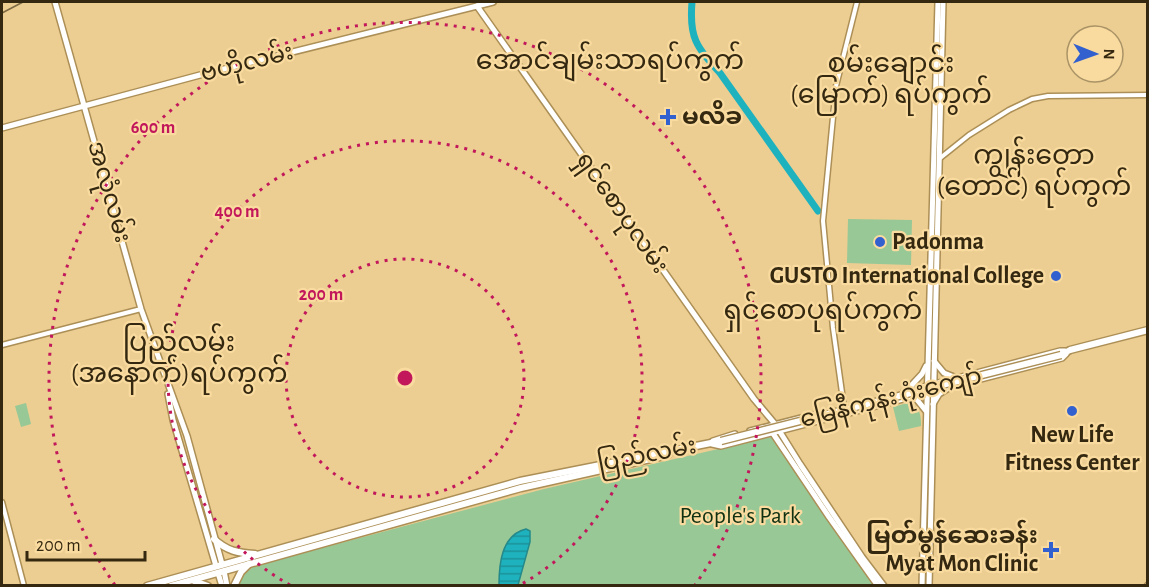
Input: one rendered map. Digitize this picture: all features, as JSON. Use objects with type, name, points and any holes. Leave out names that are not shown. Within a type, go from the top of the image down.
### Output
[{"type":"highway","name":"ပြည်လမ်း","points":[[1064,353],[1148,332]]},
{"type":"highway","name":"မြေနီကုန်း ဂုံးကျော်","points":[[711,444],[1064,353]]},
{"type":"highway","name":"ပြည်လမ်း","points":[[147,585],[251,563],[521,488],[711,444]]},
{"type":"highway","name":"ပြည်လမ်း","points":[[171,585],[262,554],[520,480],[711,444]]},
{"type":"highway","points":[[214,539],[232,551],[262,554]]},
{"type":"highway","points":[[234,585],[241,572],[251,563]]},
{"type":"highway","points":[[190,580],[208,585]]},
{"type":"main road","name":"အလုံလမ်း","points":[[55,2],[141,309],[165,381],[187,436],[214,539],[222,585]]},
{"type":"main road","name":"ဗဟိုလမ်း","points":[[2,128],[291,52],[500,2]]},
{"type":"main road","points":[[937,120],[938,2]]},
{"type":"main road","points":[[929,585],[928,465],[925,436],[926,411],[930,392],[935,160],[943,2]]},
{"type":"main road","name":"ရှင်စောပုလမ်း","points":[[477,6],[772,423]]},
{"type":"main road","name":"ပြည်လမ်း","points":[[1060,351],[1064,353],[1062,358],[951,387],[721,446],[711,444],[718,438],[772,423],[844,407],[1060,351]]},
{"type":"main road","points":[[931,360],[944,373],[956,378]]},
{"type":"main road","points":[[906,391],[931,360]]},
{"type":"main road","name":"အလုံလမ်း","points":[[165,381],[173,420],[220,569],[228,585]]},
{"type":"main road","points":[[933,405],[939,394],[951,387]]},
{"type":"main road","points":[[922,585],[923,538],[933,405],[930,392]]},
{"type":"main road","points":[[914,396],[926,411]]},
{"type":"main road","points":[[772,423],[829,517],[879,585]]},
{"type":"main road","points":[[776,432],[884,585]]},
{"type":"street","points":[[844,407],[833,328],[823,221],[836,86],[857,2]]},
{"type":"street","points":[[935,160],[969,135],[1032,99],[1048,96],[1148,95]]},
{"type":"street","points":[[2,345],[141,309]]},
{"type":"street","points":[[2,502],[24,585]]},
{"type":"green space","name":"Padonma","points":[[848,219],[912,220],[911,265],[847,263]]},
{"type":"green space","points":[[911,402],[919,412],[921,426],[899,431],[893,407]]},
{"type":"green space","points":[[26,403],[31,424],[21,427],[15,406]]},
{"type":"green space","name":"People's Park","points":[[771,437],[873,585],[237,586],[241,577],[254,566],[544,489]]},
{"type":"water","points":[[526,529],[530,531],[530,542],[518,585],[499,585],[501,560],[506,544],[511,537]]},
{"type":"waterway","points":[[692,2],[693,33],[700,48],[818,211]]},
{"type":"railway","points":[[2,13],[23,2]]},
{"type":"place","name":"မလိခ","points":[[668,117]]},
{"type":"place","name":"Padonma","points":[[880,242]]},
{"type":"place","name":"GUSTO International College","points":[[1056,276]]},
{"type":"place","name":"New Life Fitness Center","points":[[1072,411]]},
{"type":"place","name":"မြတ်မွန်ဆေးခန်း Myat Mon Clinic","points":[[1051,550]]},
{"type":"district","name":"အောင်ချမ်းသာရပ်ကွက်","points":[[610,60]]},
{"type":"district","name":"စမ်းချောင်း (မြောက်) ရပ်ကွက်","points":[[891,78]]},
{"type":"district","name":"ကျွန်းတော (တောင်) ရပ်ကွက်","points":[[1034,170]]},
{"type":"district","name":"ရှင်စောပုရပ်ကွက်","points":[[823,310]]},
{"type":"district","name":"ပြည်လမ်း (အနောက်)ရပ်ကွက်","points":[[179,358]]}]
